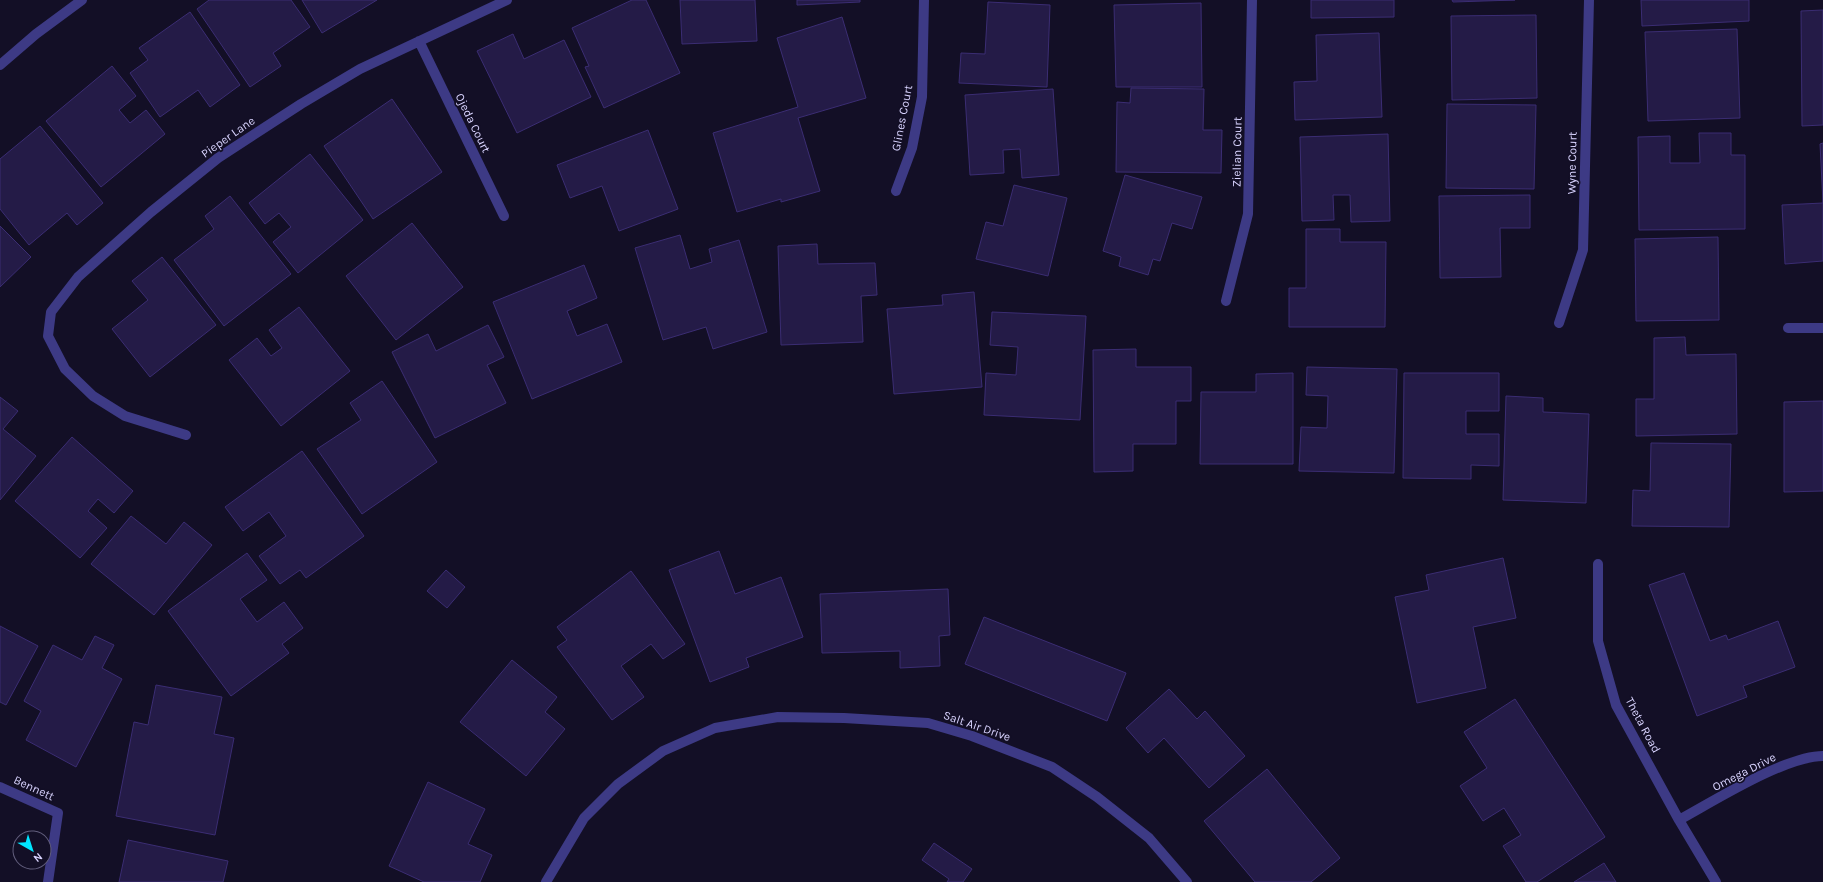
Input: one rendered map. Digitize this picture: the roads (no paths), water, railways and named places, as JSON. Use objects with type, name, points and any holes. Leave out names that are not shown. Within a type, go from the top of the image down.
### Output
[{"type":"street","points":[[0,65],[36,34],[82,0]]},
{"type":"street","name":"Pieper Lane","points":[[186,435],[125,416],[93,396],[65,369],[48,336],[51,312],[78,277],[151,212],[218,158],[300,104],[347,77],[419,41],[507,0]]},
{"type":"street","name":"Glines Court","points":[[896,191],[912,148],[922,97],[924,0]]},
{"type":"street","name":"Zielian Court","points":[[1226,301],[1248,214],[1252,0]]},
{"type":"street","name":"Wyne Court","points":[[1559,323],[1583,250],[1589,0]]},
{"type":"street","name":"Ojeda Court","points":[[419,41],[504,216]]},
{"type":"street","points":[[1788,328],[1823,328]]},
{"type":"street","name":"Theta Road","points":[[1598,564],[1598,641],[1616,705],[1679,820],[1716,882]]},
{"type":"street","name":"Salt Air Drive","points":[[546,882],[584,818],[618,784],[663,751],[715,728],[778,717],[844,718],[928,723],[972,736],[1052,767],[1097,796],[1148,838],[1187,882]]},
{"type":"street","name":"Omega Drive","points":[[1679,820],[1781,767],[1816,756],[1823,756]]},
{"type":"street","name":"Bennett","points":[[0,787],[58,813],[48,882]]}]
